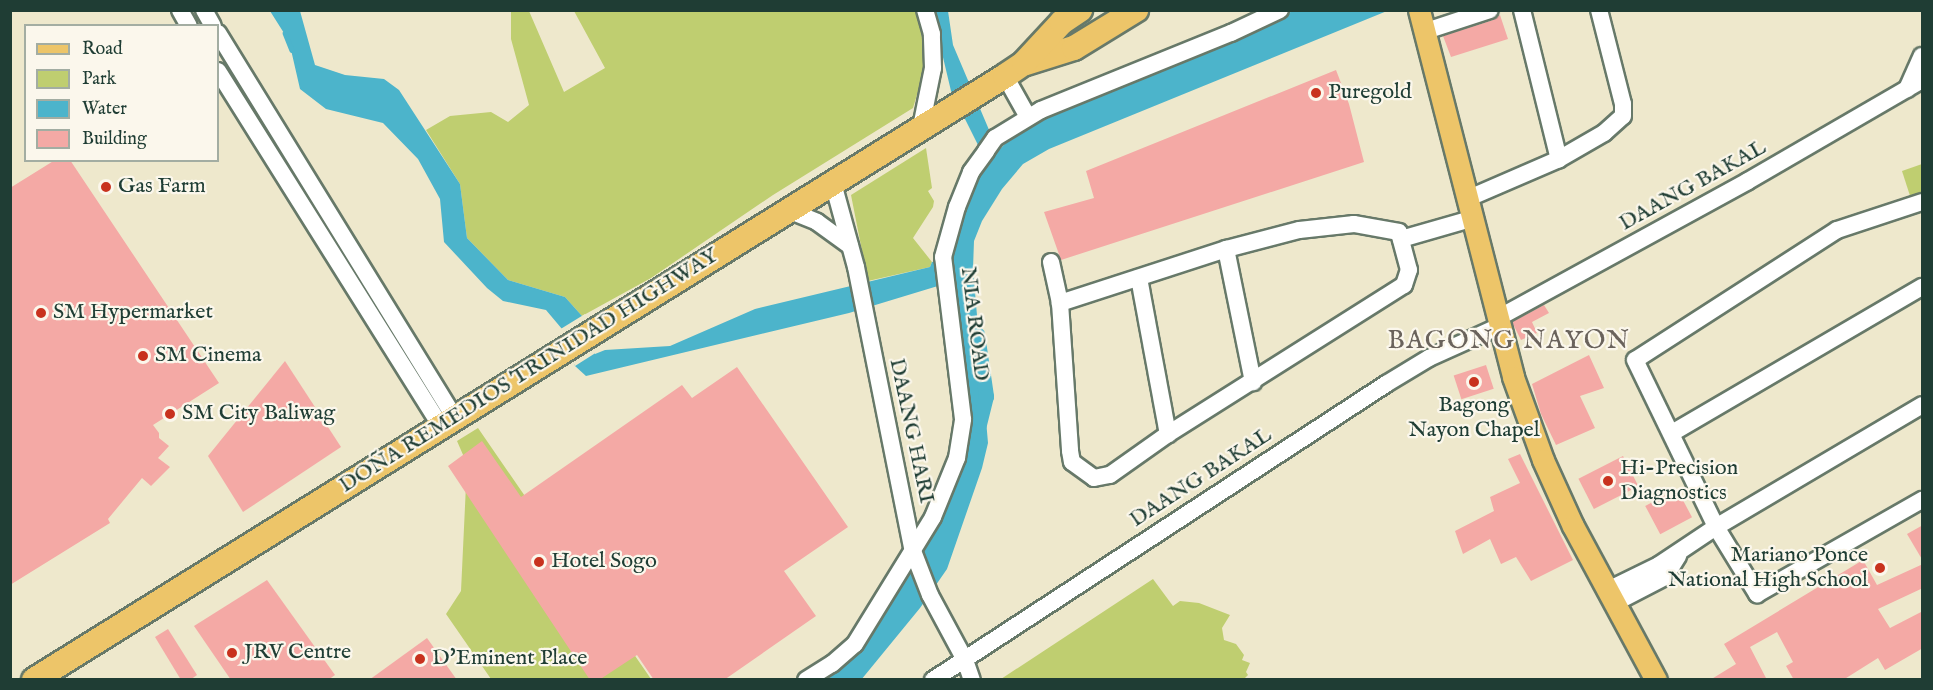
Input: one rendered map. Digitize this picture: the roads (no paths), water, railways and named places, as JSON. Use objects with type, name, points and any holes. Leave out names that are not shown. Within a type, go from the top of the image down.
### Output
[{"type":"highway","name":"DOÑA REMEDIOS TRINIDAD HIGHWAY","points":[[1015,70],[1062,22],[1080,10]]},
{"type":"highway","points":[[1015,70],[1108,10]]},
{"type":"highway","name":"DOÑA REMEDIOS TRINIDAD HIGHWAY","points":[[34,680],[980,91],[1015,70],[1074,48],[1136,10]]},
{"type":"main road","points":[[1419,10],[1435,22],[1472,208],[1513,377],[1543,460],[1573,526],[1656,680]]},
{"type":"street","points":[[180,10],[188,24]]},
{"type":"street","points":[[204,10],[212,24]]},
{"type":"street","points":[[921,127],[933,68],[932,34],[925,10]]},
{"type":"street","name":"NIA ROAD","points":[[806,680],[832,664],[855,644],[933,517],[957,458],[963,419],[943,257],[957,207],[971,172],[990,144],[1028,117],[1088,89],[1232,33],[1280,10]]},
{"type":"street","points":[[1435,22],[1490,10]]},
{"type":"street","points":[[1522,10],[1559,159]]},
{"type":"street","points":[[1401,239],[1472,208],[1605,133],[1623,116],[1623,104],[1599,10]]},
{"type":"street","points":[[219,35],[448,422]]},
{"type":"street","points":[[1907,89],[1923,56]]},
{"type":"street","points":[[1015,70],[1028,117]]},
{"type":"street","points":[[219,73],[448,422]]},
{"type":"street","name":"DAANG BAKAL","points":[[933,680],[1429,358],[1499,322],[1748,182],[1923,80]]},
{"type":"street","name":"DAANG HARI","points":[[833,183],[859,284],[913,551],[930,595],[965,660],[972,680]]},
{"type":"street","points":[[1923,202],[1837,230],[1635,360],[1716,526],[1757,594],[1923,500]]},
{"type":"street","points":[[788,210],[818,222],[850,246]]},
{"type":"street","points":[[1051,262],[1060,303],[1072,462],[1094,478],[1110,475],[1168,434],[1404,285],[1409,270],[1399,232],[1354,224],[1299,230],[1226,249],[1060,303]]},
{"type":"street","points":[[1226,249],[1253,382]]},
{"type":"street","points":[[1139,278],[1168,434]]},
{"type":"street","points":[[1672,433],[1923,287]]},
{"type":"street","points":[[1611,596],[1716,526],[1923,405]]},
{"type":"water","points":[[270,11],[300,11],[315,65],[345,75],[384,79],[399,90],[460,184],[467,238],[508,280],[565,297],[582,316],[595,354],[605,350],[670,346],[755,309],[930,267],[932,262],[951,258],[953,232],[971,189],[988,165],[951,91],[932,11],[948,11],[953,45],[998,151],[1021,127],[1293,11],[1387,11],[1049,149],[1023,164],[1002,189],[982,221],[974,241],[973,269],[988,443],[982,468],[947,569],[920,608],[861,680],[812,679],[826,671],[936,524],[954,490],[963,460],[951,282],[849,313],[586,376],[575,366],[562,329],[546,310],[503,301],[487,288],[444,242],[440,199],[418,159],[383,123],[326,109],[300,89],[289,41]]},
{"type":"waterway","points":[[285,33],[292,50]]},
{"type":"waterway","points":[[977,334],[986,396],[979,425]]},
{"type":"place","name":"Puregold","points":[[1316,93]]},
{"type":"place","name":"Gas Farm","points":[[106,187]]},
{"type":"place","name":"SM Hypermarket","points":[[41,313]]},
{"type":"place","name":"SM Cinema","points":[[143,356]]},
{"type":"place","name":"Bagong Nayon Chapel","points":[[1474,382]]},
{"type":"place","name":"SM City Baliwag","points":[[170,414]]},
{"type":"place","name":"Hi-Precision Diagnostics","points":[[1608,481]]},
{"type":"place","name":"Hotel Sogo","points":[[539,562]]},
{"type":"place","name":"Mariano Ponce National High School","points":[[1880,568]]},
{"type":"place","name":"JRV Centre","points":[[232,653]]},
{"type":"place","name":"D'Eminent Place","points":[[420,659]]},
{"type":"district","name":"BAGONG NAYON","points":[[1509,341]]}]
